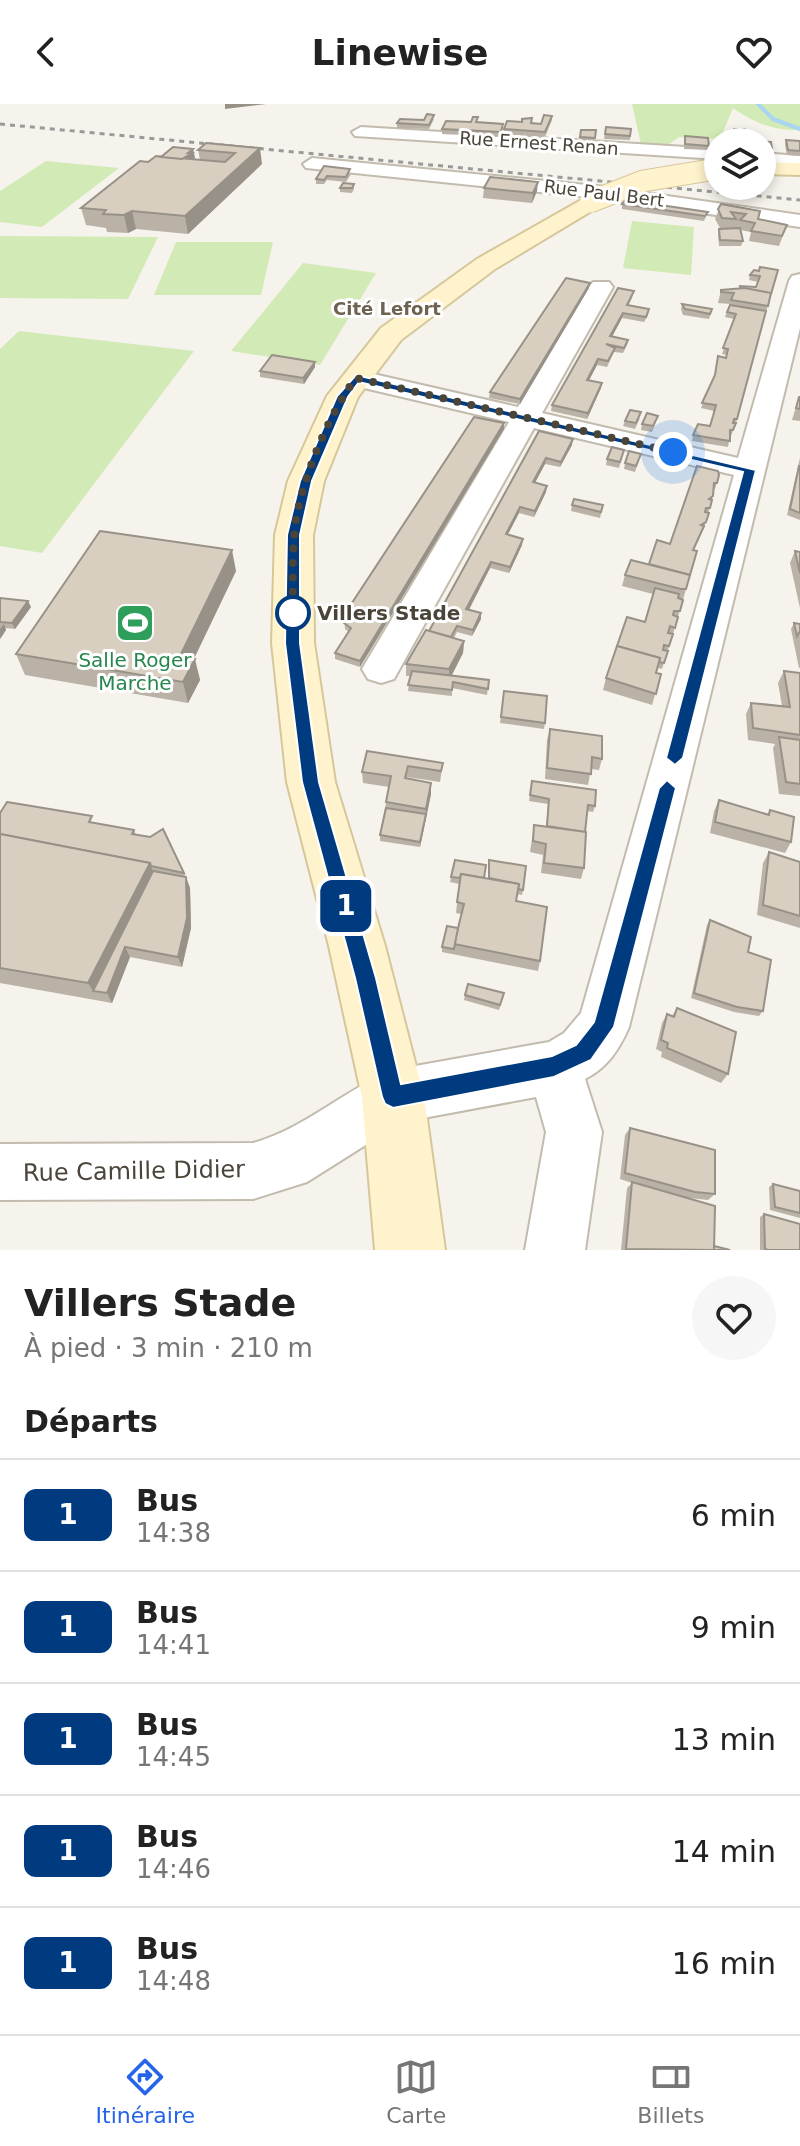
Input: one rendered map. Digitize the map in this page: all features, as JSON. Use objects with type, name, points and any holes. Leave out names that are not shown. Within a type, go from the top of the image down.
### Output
[{"type":"main road","points":[[410,1250],[393,1097],[366,978],[311,782],[293,643],[294,535],[306,481],[343,396],[391,334],[449,289],[590,202],[643,181],[704,167]]},
{"type":"main road","points":[[776,168],[800,169]]},
{"type":"street","name":"Rue Ernest Renan","points":[[361,132],[704,164]]},
{"type":"street","points":[[776,159],[800,161]]},
{"type":"street","name":"Rue Paul Bert","points":[[312,164],[630,195],[800,221]]},
{"type":"street","points":[[381,669],[601,287]]},
{"type":"street","points":[[393,1097],[554,1067],[583,1052],[603,1027],[798,293]]},
{"type":"street","points":[[356,378],[750,470]]},
{"type":"street","points":[[554,1067],[574,1132],[555,1250]]},
{"type":"street","name":"Rue Camille Didier","points":[[0,1172],[253,1171],[287,1162],[393,1097]]},
{"type":"green space","points":[[632,104],[800,104],[800,130],[765,125],[733,108],[725,128],[704,128],[704,138],[679,137],[667,146],[641,144]]},
{"type":"green space","points":[[46,161],[119,168],[42,227],[0,222],[0,191]]},
{"type":"green space","points":[[632,221],[694,227],[691,275],[623,268]]},
{"type":"green space","points":[[0,236],[158,237],[128,299],[0,298]]},
{"type":"green space","points":[[176,242],[273,242],[261,295],[154,295]]},
{"type":"green space","points":[[303,263],[376,273],[320,365],[231,351]]},
{"type":"green space","points":[[19,331],[194,351],[42,553],[0,546],[0,349]]},
{"type":"building","points":[[427,114],[434,115],[429,125],[397,123],[400,119],[424,120]]},
{"type":"building","points":[[544,115],[552,116],[545,132],[504,129],[507,121],[522,122],[522,119],[532,118],[531,123],[541,124]]},
{"type":"building","points":[[473,117],[478,117],[476,122],[503,124],[501,132],[442,129],[446,121],[471,122]]},
{"type":"building","points":[[606,127],[631,129],[630,136],[605,134]]},
{"type":"building","points":[[581,130],[596,130],[595,138],[580,137]]},
{"type":"building","points":[[685,136],[704,138],[704,146],[685,144]]},
{"type":"building","points":[[786,140],[800,141],[800,151],[788,150]]},
{"type":"building","points":[[206,143],[260,148],[185,216],[132,211],[124,215],[103,214],[106,210],[81,208],[140,161],[148,162],[156,156],[225,162],[235,153],[198,150]]},
{"type":"building","points":[[173,147],[193,149],[182,159],[161,157]]},
{"type":"building","points":[[324,166],[350,169],[346,177],[316,179]]},
{"type":"building","points":[[490,177],[538,182],[533,193],[484,188]]},
{"type":"building","points":[[343,183],[354,184],[352,188],[340,188]]},
{"type":"building","points":[[626,200],[708,212],[705,216],[622,204]]},
{"type":"building","points":[[721,204],[760,211],[758,219],[787,225],[782,236],[751,231],[755,223],[740,220],[746,214],[731,212],[736,219],[722,218],[718,209]]},
{"type":"building","points":[[740,228],[743,241],[720,240],[719,229]]},
{"type":"building","points":[[760,267],[778,270],[771,294],[741,289],[740,286],[756,287],[760,276],[750,275],[754,270],[759,271]]},
{"type":"building","points":[[566,278],[590,283],[520,399],[490,392]]},
{"type":"building","points":[[618,288],[634,291],[627,305],[649,309],[646,317],[623,313],[610,336],[628,340],[624,348],[606,344],[615,348],[608,361],[598,359],[587,380],[602,383],[588,413],[552,405]]},
{"type":"building","points":[[745,288],[771,293],[768,306],[731,300],[734,293],[721,292]]},
{"type":"building","points":[[682,304],[712,309],[710,314],[685,309]]},
{"type":"building","points":[[730,305],[766,311],[737,419],[733,423],[736,423],[730,430],[730,441],[693,435],[698,424],[710,426],[713,416],[716,405],[702,403],[715,375],[718,356],[726,358],[728,349],[723,348],[736,314],[727,312]]},
{"type":"building","points":[[272,355],[315,362],[303,378],[260,371]]},
{"type":"building","points":[[630,410],[641,412],[636,423],[625,421]]},
{"type":"building","points":[[647,413],[658,416],[653,426],[642,424]]},
{"type":"building","points":[[474,417],[504,423],[360,661],[335,653],[351,628],[344,623],[344,615]]},
{"type":"building","points":[[539,431],[573,439],[561,462],[546,458],[533,482],[547,486],[535,511],[520,507],[506,534],[523,539],[510,567],[491,562],[466,609],[481,613],[473,630],[457,626],[451,637],[429,631]]},
{"type":"building","points":[[612,447],[624,450],[620,462],[607,459]]},
{"type":"building","points":[[629,451],[641,454],[636,466],[625,463]]},
{"type":"building","points":[[697,466],[718,471],[719,475],[717,483],[714,483],[713,496],[709,499],[712,500],[710,508],[706,508],[705,512],[709,513],[706,522],[701,525],[704,526],[693,550],[697,551],[690,575],[649,564],[657,540],[670,544]]},
{"type":"building","points":[[800,466],[800,513],[790,509]]},
{"type":"building","points":[[574,499],[603,505],[601,512],[572,505]]},
{"type":"building","name":"Salle Roger Marche","points":[[100,531],[232,550],[180,656],[195,659],[183,682],[16,654]]},
{"type":"building","points":[[795,551],[800,552],[800,573]]},
{"type":"building","points":[[631,560],[690,575],[686,589],[625,575]]},
{"type":"building","points":[[655,588],[679,594],[678,598],[683,600],[680,611],[674,611],[673,615],[678,617],[675,628],[670,626],[668,633],[673,634],[669,646],[664,645],[663,650],[668,651],[664,663],[659,662],[660,658],[617,646],[627,617],[645,622]]},
{"type":"building","points":[[0,598],[28,601],[12,623],[0,622]]},
{"type":"building","points":[[794,623],[800,624],[797,636]]},
{"type":"building","points":[[426,630],[464,641],[449,669],[406,664]]},
{"type":"building","points":[[617,646],[660,658],[656,673],[661,674],[656,694],[606,678]]},
{"type":"building","points":[[412,671],[489,680],[488,689],[453,682],[452,690],[408,685]]},
{"type":"building","points":[[784,671],[800,673],[800,735],[753,728],[751,703],[790,707]]},
{"type":"building","points":[[504,691],[547,696],[545,723],[501,717]]},
{"type":"building","points":[[550,729],[602,736],[602,759],[592,757],[591,774],[547,768]]},
{"type":"building","points":[[779,737],[800,740],[800,784],[786,782]]},
{"type":"building","points":[[367,751],[443,763],[441,771],[408,766],[405,778],[431,783],[426,809],[386,802],[391,776],[362,772]]},
{"type":"building","points":[[532,781],[596,790],[595,806],[588,805],[585,832],[547,826],[549,799],[530,795]]},
{"type":"building","points":[[719,800],[769,815],[770,810],[794,817],[791,842],[715,822]]},
{"type":"building","points":[[7,802],[92,816],[89,822],[134,830],[132,834],[150,837],[163,829],[184,873],[151,866],[150,863],[0,834],[0,813]]},
{"type":"building","points":[[386,808],[426,814],[420,842],[380,835]]},
{"type":"building","points":[[534,825],[586,832],[584,868],[544,863],[546,844],[533,841]]},
{"type":"building","points":[[0,834],[150,863],[88,983],[0,968]]},
{"type":"building","points":[[769,852],[800,862],[800,916],[763,905]]},
{"type":"building","points":[[455,860],[486,865],[484,878],[461,874],[460,878],[451,877]]},
{"type":"building","points":[[489,860],[526,866],[523,890],[518,889],[519,884],[489,878]]},
{"type":"building","points":[[153,871],[186,877],[187,918],[178,957],[125,947],[107,993],[93,991]]},
{"type":"building","points":[[461,874],[519,884],[516,901],[547,907],[540,961],[454,944],[464,904],[457,902]]},
{"type":"building","points":[[710,920],[751,937],[748,952],[771,960],[763,1011],[737,1007],[694,993]]},
{"type":"building","points":[[447,926],[458,928],[454,949],[442,947]]},
{"type":"building","points":[[468,984],[504,993],[500,1005],[465,995]]},
{"type":"building","points":[[677,1008],[736,1032],[728,1074],[667,1048],[668,1043],[661,1040],[667,1014],[674,1017]]},
{"type":"building","points":[[630,1128],[715,1150],[715,1194],[695,1192],[625,1173]]},
{"type":"building","points":[[632,1182],[715,1206],[714,1250],[626,1249]]},
{"type":"building","points":[[773,1184],[800,1191],[800,1213],[775,1207]]},
{"type":"building","points":[[764,1214],[800,1224],[800,1250],[765,1249]]},
{"type":"waterway","points":[[758,104],[773,119],[800,129]]},
{"type":"railway","points":[[0,124],[800,200]]},
{"type":"bus line","name":"1","points":[[667,788],[603,1027],[583,1052],[554,1067],[393,1097],[366,978],[311,782],[293,643],[294,535],[306,481],[343,396],[356,378],[750,470],[675,758]]},
{"type":"place","name":"Villers Stade","points":[[293,613]]},
{"type":"place","name":"Salle Roger Marche","points":[[135,623]]},
{"type":"district","name":"Cité Lefort","points":[[387,308]]},
{"type":"route","points":[[293,613],[293,624],[294,535],[306,481],[343,396],[356,378],[673,452]]}]
